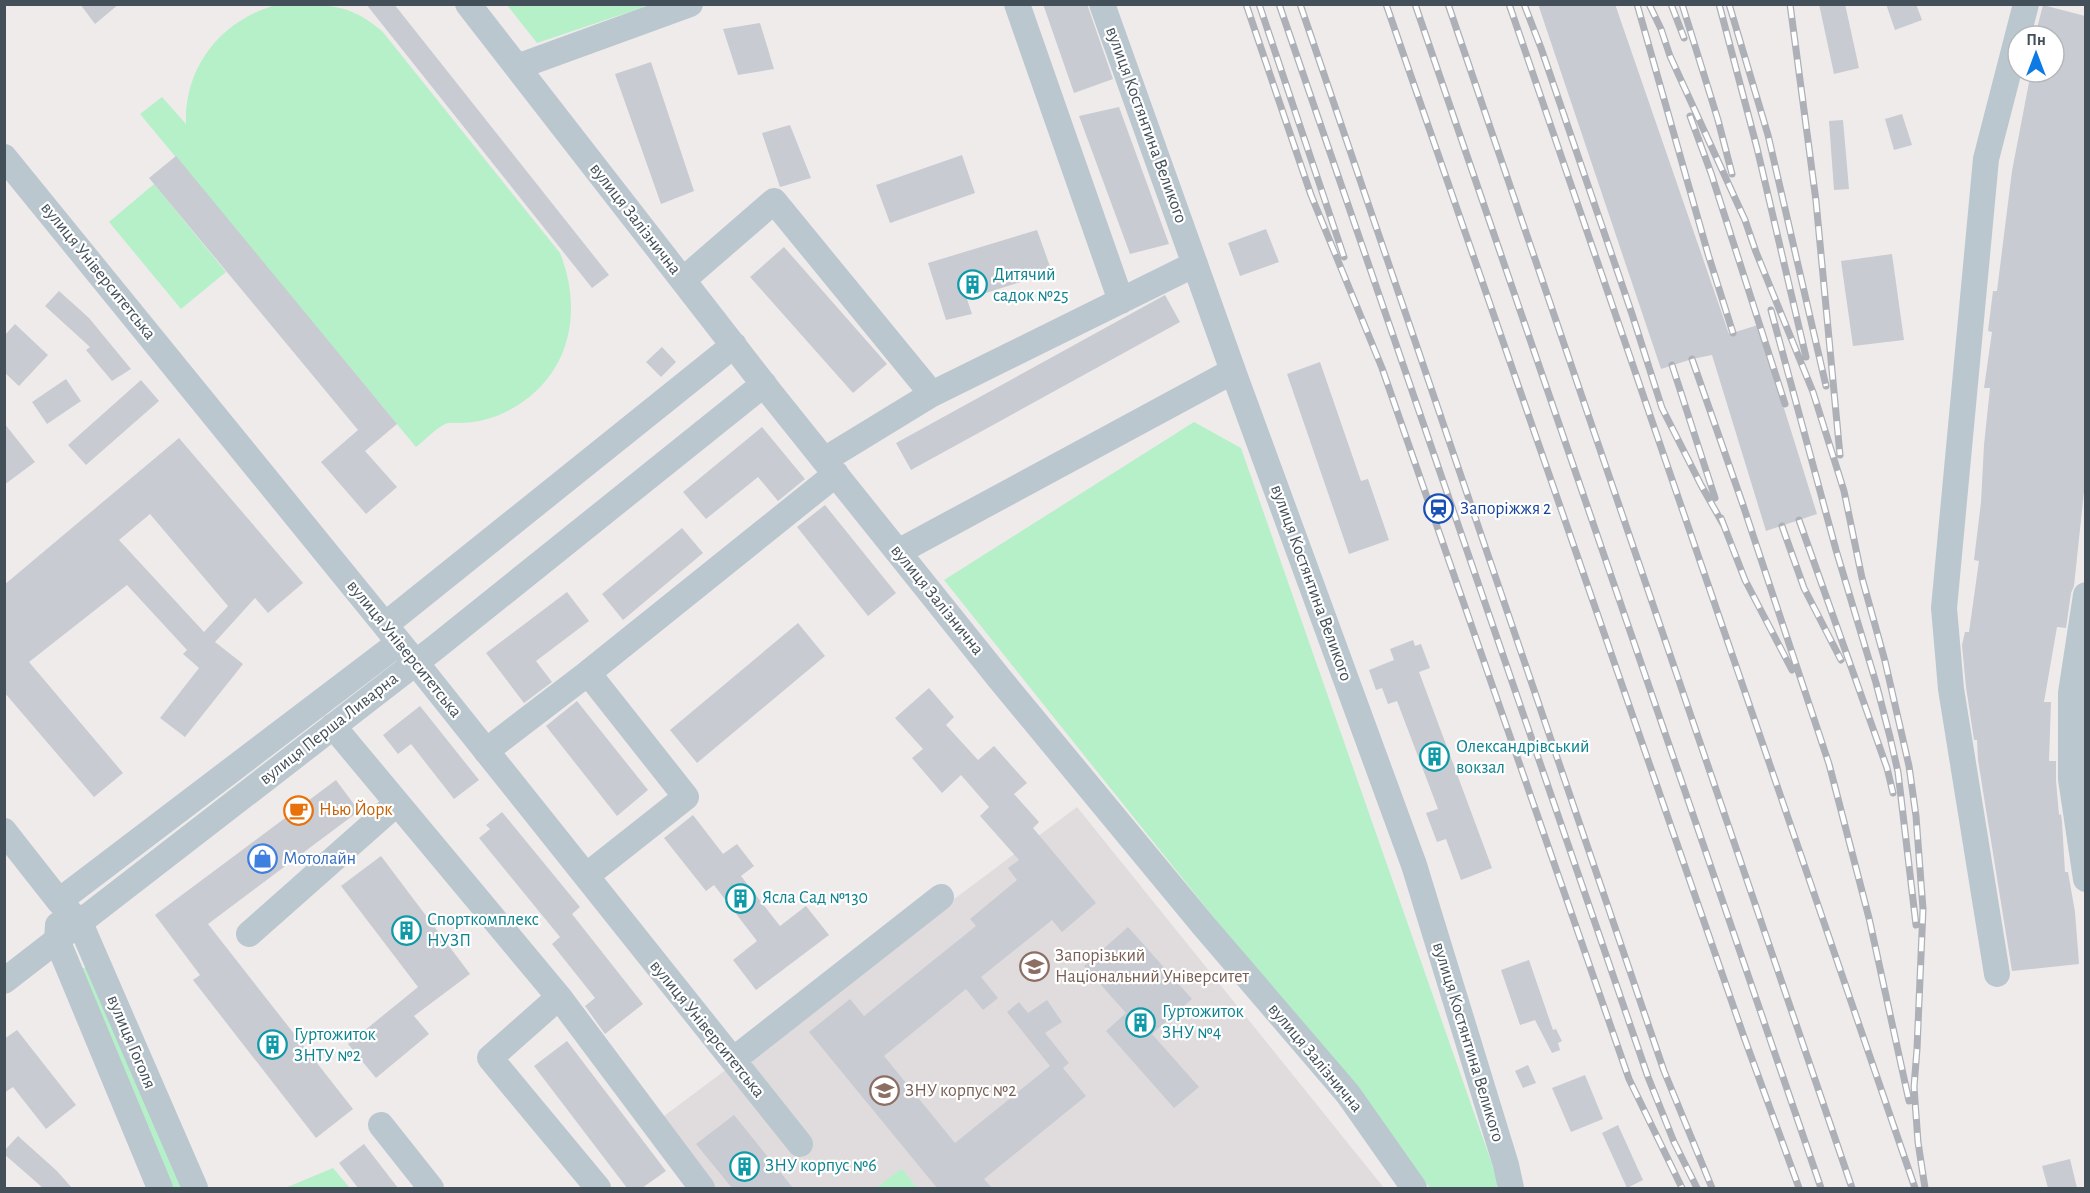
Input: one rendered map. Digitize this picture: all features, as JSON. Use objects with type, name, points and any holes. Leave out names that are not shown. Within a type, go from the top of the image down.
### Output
[{"type":"street","name":"вулиця Залізнична","points":[[468,4],[764,384],[999,678],[1204,926],[1348,1094],[1414,1188]]},
{"type":"street","points":[[517,67],[690,4]]},
{"type":"street","points":[[1017,4],[1121,301]]},
{"type":"street","name":"вулиця Костянтина Великого","points":[[1102,4],[1233,371],[1414,865],[1509,1177]]},
{"type":"street","points":[[1997,974],[1951,689],[1944,608],[1986,159],[2026,4]]},
{"type":"street","name":"вулиця Університетська","points":[[6,161],[415,662],[800,1144]]},
{"type":"street","points":[[683,280],[774,201],[932,394]]},
{"type":"street","points":[[486,751],[588,673],[830,467],[932,394],[1195,264]]},
{"type":"street","points":[[385,625],[734,345]]},
{"type":"street","points":[[898,552],[1233,371]]},
{"type":"street","name":"вулиця Перша Ливарна","points":[[4,981],[436,647],[764,384]]},
{"type":"street","points":[[2085,595],[2071,693],[2085,879]]},
{"type":"street","points":[[58,901],[388,651]]},
{"type":"street","points":[[586,876],[686,797],[588,673]]},
{"type":"street","points":[[333,726],[559,997],[702,1188]]},
{"type":"street","points":[[249,934],[397,803]]},
{"type":"street","name":"вулиця Гоголя","points":[[4,831],[58,901],[80,923],[195,1188]]},
{"type":"street","points":[[733,1060],[941,897]]},
{"type":"street","name":"вулиця Гоголя","points":[[58,901],[57,940],[160,1188]]},
{"type":"street","points":[[559,997],[490,1058],[598,1188]]},
{"type":"street","points":[[381,1125],[431,1188]]},
{"type":"shaded area","name":"Запорізький Національний Університет","points":[[1077,807],[1384,1188],[699,1188],[652,1125]]},
{"type":"green space","points":[[643,4],[644,7],[537,43],[507,5]]},
{"type":"green space","points":[[276,5],[320,5],[345,9],[369,21],[382,31],[560,253],[568,278],[571,302],[570,326],[555,368],[540,387],[522,402],[490,418],[445,424],[416,447],[140,114],[162,97],[186,124],[187,103],[192,83],[199,65],[210,48],[239,22]]},
{"type":"green space","points":[[154,184],[226,272],[181,309],[109,222]]},
{"type":"green space","points":[[1194,422],[1241,448],[1499,1184],[1495,1188],[1430,1188],[944,580]]},
{"type":"green space","points":[[89,966],[185,1188],[172,1188],[82,976],[83,968]]},
{"type":"green space","points":[[333,1168],[350,1188],[285,1188]]},
{"type":"green space","points":[[901,1169],[917,1188],[876,1188]]},
{"type":"building","points":[[80,4],[119,4],[95,24]]},
{"type":"building","points":[[366,4],[394,4],[609,275],[592,288]]},
{"type":"building","points":[[1043,4],[1087,4],[1113,79],[1074,93]]},
{"type":"building","points":[[1538,4],[1615,4],[1729,334],[1758,325],[1817,514],[1766,531],[1712,355],[1661,369]]},
{"type":"building","points":[[1819,4],[1845,4],[1859,68],[1834,74]]},
{"type":"building","points":[[1886,4],[1916,4],[1922,20],[1895,30]]},
{"type":"building","points":[[2043,5],[2085,16],[2085,482],[2074,586],[2066,628],[2057,627],[2044,702],[2051,702],[2049,761],[2056,761],[2065,872],[2068,872],[2075,912],[2079,964],[2012,971],[1978,760],[1977,740],[1974,740],[1962,645],[1965,632],[1969,632],[1979,561],[1974,560],[1990,388],[1984,388],[1992,332],[1988,331],[1993,291],[1997,291],[2012,171],[2029,84],[2066,84],[2066,24],[2038,24]]},
{"type":"building","points":[[760,23],[774,69],[738,75],[723,29]]},
{"type":"building","points":[[651,62],[694,191],[661,204],[615,74]]},
{"type":"building","points":[[1119,107],[1169,244],[1130,254],[1079,116]]},
{"type":"building","points":[[1902,114],[1912,145],[1894,150],[1885,119]]},
{"type":"building","points":[[1843,120],[1849,189],[1834,190],[1829,121]]},
{"type":"building","points":[[790,125],[811,178],[780,187],[762,133]]},
{"type":"building","points":[[962,155],[975,193],[890,223],[876,185]]},
{"type":"building","points":[[176,156],[397,424],[365,451],[397,487],[366,514],[321,462],[358,430],[149,178]]},
{"type":"building","points":[[1266,229],[1279,262],[1240,276],[1228,243]]},
{"type":"building","name":"Дитячий садок №25","points":[[1037,230],[1052,272],[967,299],[972,314],[946,320],[928,263]]},
{"type":"building","points":[[784,247],[887,364],[853,393],[750,277]]},
{"type":"building","points":[[1892,254],[1904,340],[1853,346],[1841,261]]},
{"type":"building","points":[[59,291],[89,318],[131,369],[112,381],[86,350],[90,347],[45,306]]},
{"type":"building","points":[[1165,295],[1180,322],[911,470],[896,443]]},
{"type":"building","points":[[15,324],[48,355],[19,386],[4,372],[4,336]]},
{"type":"building","points":[[662,347],[676,362],[661,377],[646,362]]},
{"type":"building","points":[[1320,362],[1361,481],[1368,479],[1389,540],[1349,554],[1287,374]]},
{"type":"building","points":[[66,379],[81,401],[47,424],[32,402]]},
{"type":"building","points":[[141,380],[159,401],[86,465],[68,445]]},
{"type":"building","points":[[4,423],[35,462],[4,485]]},
{"type":"building","points":[[762,427],[805,479],[778,501],[758,477],[706,519],[683,492]]},
{"type":"building","points":[[179,438],[303,583],[268,613],[255,598],[215,642],[243,664],[185,737],[160,718],[199,668],[183,654],[187,650],[127,585],[29,662],[123,773],[94,797],[4,692],[4,585]],"holes":[[[150,514],[228,606],[204,632],[119,540]]]},
{"type":"building","points":[[825,505],[896,593],[868,616],[797,527]]},
{"type":"building","points":[[682,528],[703,553],[623,620],[602,594]]},
{"type":"building","points":[[567,592],[589,621],[536,661],[552,682],[524,703],[486,653]]},
{"type":"building","points":[[798,623],[825,656],[697,763],[670,730]]},
{"type":"building","name":"Олександрівський вокзал","points":[[1413,640],[1415,646],[1421,644],[1430,668],[1419,672],[1492,868],[1461,880],[1446,839],[1437,842],[1426,813],[1438,809],[1397,701],[1388,704],[1382,688],[1376,690],[1369,670],[1394,660],[1390,649]]},
{"type":"building","points":[[929,688],[954,717],[946,725],[978,760],[994,746],[1027,783],[1014,794],[1039,822],[1033,828],[1096,903],[1062,932],[1052,920],[981,977],[998,998],[983,1010],[966,989],[884,1056],[955,1143],[1050,1066],[1007,1012],[1019,1002],[1028,1013],[1047,1000],[1062,1022],[1045,1033],[1069,1063],[1063,1068],[1086,1096],[984,1179],[992,1188],[937,1188],[809,1032],[850,999],[864,1016],[976,926],[970,919],[1017,880],[1008,868],[1019,860],[980,816],[989,807],[961,775],[942,793],[912,758],[923,749],[895,718]]},
{"type":"building","points":[[577,701],[648,790],[617,816],[546,726]]},
{"type":"building","points":[[420,706],[479,780],[454,799],[411,744],[398,754],[383,735]]},
{"type":"building","points":[[336,780],[359,811],[208,924],[353,1109],[316,1138],[193,980],[200,975],[155,915]]},
{"type":"building","points":[[502,812],[580,907],[572,914],[643,1004],[605,1034],[585,1006],[595,998],[552,944],[560,937],[479,838],[490,829],[486,825]]},
{"type":"building","name":"Ясла Сад №130","points":[[693,815],[723,854],[737,844],[754,866],[741,876],[780,926],[806,906],[829,935],[756,990],[733,960],[757,941],[714,885],[706,891],[664,838]]},
{"type":"building","name":"Спорткомплекс НУЗП","points":[[381,856],[470,974],[414,1016],[429,1034],[376,1078],[348,1044],[418,987],[341,886]]},
{"type":"building","name":"Гуртожиток ЗНУ №4","points":[[1128,927],[1192,999],[1152,1034],[1199,1087],[1174,1108],[1106,1031],[1126,1013],[1084,966]]},
{"type":"building","points":[[1529,960],[1553,1030],[1556,1029],[1562,1041],[1558,1043],[1560,1050],[1552,1053],[1535,1020],[1520,1025],[1501,970]]},
{"type":"building","points":[[17,1030],[76,1105],[46,1129],[13,1087],[4,1093],[4,1039]]},
{"type":"building","points":[[567,1041],[666,1171],[642,1188],[627,1188],[534,1066]]},
{"type":"building","points":[[1528,1065],[1536,1083],[1523,1088],[1515,1071]]},
{"type":"building","points":[[1585,1075],[1603,1119],[1571,1132],[1552,1088]]},
{"type":"building","name":"ЗНУ корпус №6","points":[[734,1115],[793,1188],[732,1188],[696,1144]]},
{"type":"building","points":[[1618,1125],[1643,1180],[1627,1188],[1602,1133]]},
{"type":"building","points":[[18,1136],[57,1171],[72,1188],[43,1188],[4,1154],[4,1151]]},
{"type":"building","points":[[364,1144],[398,1188],[358,1188],[339,1163]]},
{"type":"building","points":[[2070,1159],[2077,1188],[2048,1188],[2042,1166]]},
{"type":"railway","points":[[1246,4],[1311,195],[1382,368],[1629,1079],[1682,1188]]},
{"type":"railway","points":[[1259,4],[1344,257]]},
{"type":"railway","points":[[1279,4],[1648,1077],[1674,1142],[1697,1188]]},
{"type":"railway","points":[[1300,4],[1664,1071],[1712,1188]]},
{"type":"railway","points":[[1386,4],[1744,1037],[1799,1188]]},
{"type":"railway","points":[[1415,4],[1821,1188]]},
{"type":"railway","points":[[1448,4],[1852,1188]]},
{"type":"railway","points":[[1509,4],[1915,1188]]},
{"type":"railway","points":[[1524,4],[1632,314],[1662,408],[1723,524]]},
{"type":"railway","points":[[1637,4],[1708,254],[1733,333]]},
{"type":"railway","points":[[1649,4],[1670,56],[1745,220],[1813,392],[1844,491],[1862,578],[1885,661],[1909,766],[1916,816],[1923,909],[1914,1087],[1918,1142],[1925,1188]]},
{"type":"railway","points":[[1671,4],[1684,38]]},
{"type":"railway","points":[[1682,4],[1718,120],[1732,174]]},
{"type":"railway","points":[[1719,4],[1757,148],[1806,357]]},
{"type":"railway","points":[[1729,4],[1768,135],[1826,386]]},
{"type":"railway","points":[[1790,4],[1816,201],[1840,455]]},
{"type":"railway","points":[[1690,116],[1711,173],[1785,404]]},
{"type":"railway","points":[[1771,310],[1836,550],[1890,737],[1898,772],[1916,925]]},
{"type":"railway","points":[[1692,359],[1829,764],[1869,918],[1909,1101]]},
{"type":"railway","points":[[1672,365],[1715,498]]},
{"type":"railway","points":[[1721,518],[1745,580],[1792,670]]},
{"type":"railway","points":[[1799,520],[1887,768],[1893,793]]},
{"type":"railway","points":[[1782,526],[1804,588],[1841,660]]},
{"type":"place","name":"Дитячий садок №25","points":[[972,285]]},
{"type":"place","name":"Запоріжжя 2","points":[[1439,509]]},
{"type":"place","name":"Олександрівський вокзал","points":[[1435,757]]},
{"type":"place","name":"Нью Йорк","points":[[298,810]]},
{"type":"place","name":"Мотолайн","points":[[262,859]]},
{"type":"place","name":"Ясла Сад №130","points":[[741,898]]},
{"type":"place","name":"Спорткомплекс НУЗП","points":[[406,930]]},
{"type":"place","name":"Запорізький Національний Університет","points":[[1034,966]]},
{"type":"place","name":"Гуртожиток ЗНУ №4","points":[[1141,1022]]},
{"type":"place","name":"Гуртожиток ЗНТУ №2","points":[[273,1045]]},
{"type":"place","name":"ЗНУ корпус №2","points":[[884,1091]]},
{"type":"place","name":"ЗНУ корпус №6","points":[[744,1166]]}]
